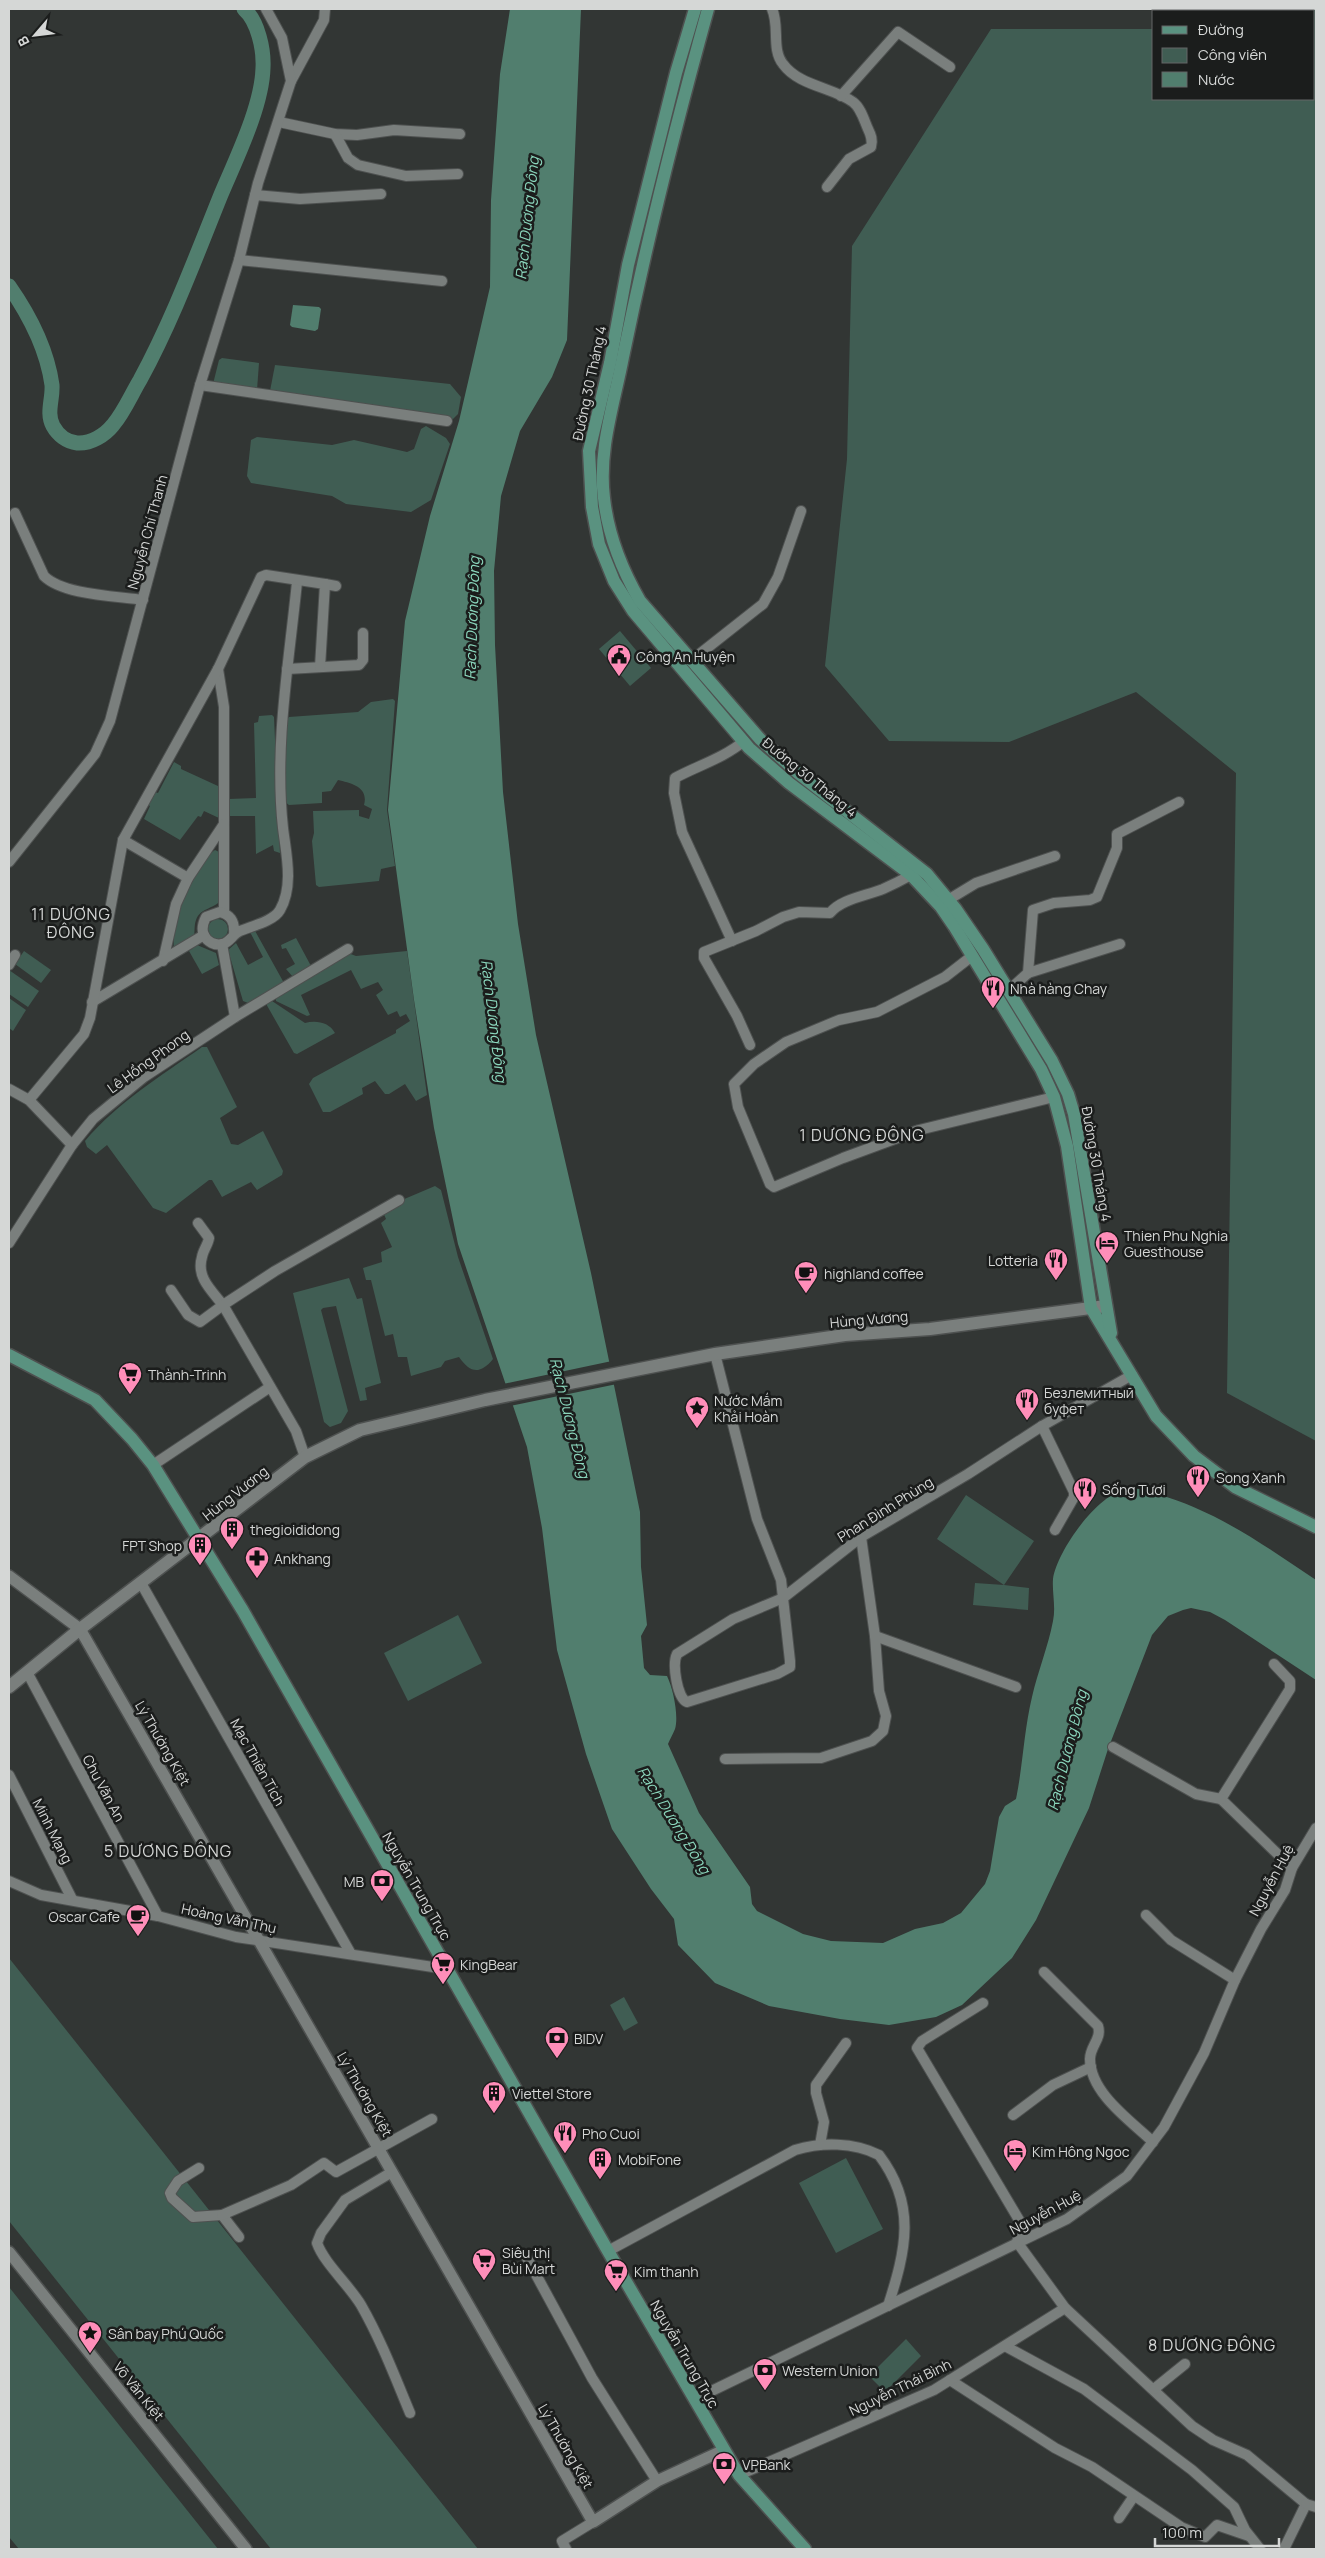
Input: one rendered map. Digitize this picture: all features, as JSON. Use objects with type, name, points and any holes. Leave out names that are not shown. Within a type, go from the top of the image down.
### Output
[{"type":"main road","name":"Đường 30 Tháng 4","points":[[695,9],[676,73],[628,265],[610,362],[589,451],[592,507],[599,544],[614,580],[744,741],[790,783],[914,871],[927,874],[948,900],[1054,1096],[1067,1146],[1091,1308],[1156,1416],[1194,1456],[1246,1494],[1316,1526]]},
{"type":"main road","name":"Đường 30 Tháng 4","points":[[708,9],[689,77],[642,267],[603,453],[604,498],[612,542],[635,604],[692,660],[754,732],[798,773],[914,871],[1008,991],[1052,1061],[1068,1094],[1074,1114],[1112,1340]]},
{"type":"main road","points":[[676,73],[689,77]]},
{"type":"main road","points":[[628,265],[642,267]]},
{"type":"main road","points":[[589,451],[603,453]]},
{"type":"main road","points":[[744,741],[754,732]]},
{"type":"main road","points":[[1054,1096],[1068,1094]]},
{"type":"main road","points":[[1075,1201],[1088,1199]]},
{"type":"main road","name":"Hùng Vương","points":[[9,1687],[80,1629],[199,1540],[305,1457],[360,1430],[485,1400],[715,1354],[845,1335],[930,1329],[1106,1306]]},
{"type":"main road","name":"Nguyễn Trung Trực","points":[[9,1355],[95,1400],[153,1464],[243,1610],[446,1969],[739,2475],[805,2549]]},
{"type":"street","points":[[266,9],[282,38],[291,81]]},
{"type":"street","name":"Nguyễn Chí Thanh","points":[[9,862],[95,754],[104,738],[200,385],[239,260],[258,183],[291,81],[324,20],[325,9]]},
{"type":"street","points":[[772,9],[776,17],[777,52],[781,62],[787,69],[813,84],[854,103],[860,111],[872,143],[871,147],[849,159],[827,187]]},
{"type":"street","points":[[841,96],[898,32],[950,67]]},
{"type":"street","points":[[279,122],[335,134],[357,135],[394,130],[460,134]]},
{"type":"street","points":[[335,134],[348,158],[358,165],[406,176],[458,174]]},
{"type":"street","points":[[255,195],[300,200],[381,194]]},
{"type":"street","points":[[239,260],[442,281]]},
{"type":"street","points":[[200,385],[447,421]]},
{"type":"street","points":[[692,660],[763,604],[778,578],[800,511]]},
{"type":"street","points":[[15,514],[44,576],[49,581],[82,591],[143,600]]},
{"type":"street","points":[[29,1100],[84,1034],[92,1002],[123,840],[218,669],[258,580],[266,575],[296,582],[336,586]]},
{"type":"street","points":[[234,934],[234,924],[230,917],[224,913],[216,912],[206,917],[202,925],[204,935],[211,943],[222,944],[234,934],[275,916],[283,901],[288,874],[281,779],[287,669],[296,582]]},
{"type":"street","points":[[320,667],[325,584]]},
{"type":"street","points":[[287,669],[359,665],[363,660],[363,633]]},
{"type":"street","points":[[218,669],[224,707],[224,913]]},
{"type":"street","points":[[732,941],[682,832],[674,793],[675,778],[702,763],[732,751],[744,741]]},
{"type":"street","points":[[1028,973],[1033,910],[1054,903],[1090,900],[1097,897],[1117,848],[1116,835],[1178,802]]},
{"type":"street","points":[[163,961],[176,904],[188,878],[224,824]]},
{"type":"street","points":[[123,840],[188,878]]},
{"type":"street","points":[[948,900],[976,883],[1055,856]]},
{"type":"street","points":[[750,1045],[737,1016],[703,955],[706,950],[732,941],[783,916],[799,912],[830,913],[833,909],[853,899],[884,889],[914,871]]},
{"type":"street","points":[[92,1002],[204,935]]},
{"type":"street","points":[[222,944],[235,1017]]},
{"type":"street","points":[[1008,991],[1028,973],[1120,944]]},
{"type":"street","name":"Lê Hồng Phong","points":[[9,1243],[72,1145],[93,1119],[134,1086],[235,1017],[328,958],[348,949]]},
{"type":"street","points":[[977,952],[945,976],[877,1012],[839,1020],[786,1042],[754,1064],[734,1084],[738,1108],[770,1184],[774,1187],[843,1158],[919,1130],[1054,1096]]},
{"type":"street","points":[[9,965],[15,956]]},
{"type":"street","points":[[9,1088],[29,1100],[72,1145]]},
{"type":"street","points":[[171,1290],[188,1315],[200,1322],[275,1271],[399,1200]]},
{"type":"street","points":[[198,1223],[209,1238],[202,1257],[203,1280],[223,1305],[296,1431],[305,1457]]},
{"type":"street","points":[[715,1354],[757,1519],[781,1580],[783,1598]]},
{"type":"street","name":"Phan Đình Phùng","points":[[783,1598],[790,1667],[776,1674],[684,1702],[680,1696],[675,1662],[677,1654],[733,1619],[783,1598],[861,1537],[968,1474],[1042,1426],[1132,1375]]},
{"type":"street","points":[[153,1464],[270,1387]]},
{"type":"street","points":[[1042,1426],[1074,1492],[1074,1497],[1054,1530]]},
{"type":"street","points":[[725,1758],[821,1758],[878,1737],[886,1722],[880,1691],[875,1636],[861,1537]]},
{"type":"street","name":"Lý Thường Kiệt","points":[[9,1576],[80,1629],[593,2522]]},
{"type":"street","name":"Mạc Thiên Tích","points":[[141,1583],[351,1954]]},
{"type":"street","points":[[875,1636],[1016,1687]]},
{"type":"street","points":[[1221,1799],[1290,1689],[1290,1681],[1274,1664]]},
{"type":"street","name":"Chu Văn An","points":[[27,1672],[158,1916]]},
{"type":"street","points":[[1113,1747],[1196,1794],[1221,1799],[1292,1868]]},
{"type":"street","name":"Minh Mạng","points":[[9,1774],[72,1899]]},
{"type":"street","name":"Nguyễn Huệ","points":[[694,2400],[1067,2218],[1107,2192],[1126,2176],[1153,2142],[1204,2053],[1235,1980],[1261,1929],[1285,1890],[1292,1868],[1314,1836]]},
{"type":"street","name":"Hoàng Văn Thụ","points":[[9,1881],[41,1895],[72,1899],[158,1916],[236,1937],[446,1969]]},
{"type":"street","points":[[1146,1915],[1177,1944],[1235,1980]]},
{"type":"street","points":[[1044,1972],[1098,2026],[1099,2037],[1091,2050],[1091,2067],[1098,2084],[1107,2096],[1153,2142]]},
{"type":"street","points":[[983,2003],[918,2044],[917,2048],[1022,2224],[1017,2242],[1065,2308],[1197,2430],[1247,2455],[1311,2506],[1284,2549]]},
{"type":"street","points":[[820,2145],[824,2122],[816,2093],[816,2085],[846,2043]]},
{"type":"street","points":[[1013,2115],[1053,2085],[1091,2067]]},
{"type":"street","points":[[199,2168],[178,2181],[170,2193],[172,2198],[193,2217],[222,2215],[291,2185],[324,2163],[336,2172],[432,2119]]},
{"type":"street","points":[[608,2251],[795,2150],[820,2145],[848,2146],[872,2151],[879,2155],[896,2182],[906,2222],[905,2241],[899,2273],[888,2306]]},
{"type":"street","points":[[392,2172],[345,2200],[321,2233],[317,2243],[323,2256],[354,2295],[368,2319],[410,2413]]},
{"type":"street","points":[[222,2215],[239,2236]]},
{"type":"street","name":"Võ Văn Kiệt","points":[[9,2252],[246,2549]]},
{"type":"street","points":[[527,2258],[592,2378],[657,2481]]},
{"type":"street","name":"Nguyễn Thái Bình","points":[[739,2475],[950,2380],[1065,2308]]},
{"type":"street","points":[[1005,2346],[1084,2388],[1192,2470],[1234,2507],[1249,2536],[1260,2549]]},
{"type":"street","points":[[1154,2389],[1185,2364]]},
{"type":"street","points":[[950,2380],[1181,2526],[1205,2537],[1217,2525],[1249,2536]]},
{"type":"street","points":[[566,2549],[562,2541],[657,2481],[724,2450]]},
{"type":"street","points":[[1119,2518],[1134,2496]]},
{"type":"green space","points":[[1316,9],[1316,1441],[1227,1393],[1236,773],[1136,692],[1009,742],[889,741],[825,666],[847,459],[852,246],[991,29],[1152,29],[1152,100],[1315,100],[1315,10],[1200,10]]},
{"type":"green space","points":[[222,358],[259,363],[257,390],[213,384],[219,360]]},
{"type":"green space","points":[[275,365],[450,384],[461,397],[458,414],[453,419],[275,395],[270,391]]},
{"type":"green space","points":[[426,426],[446,438],[450,444],[431,500],[411,512],[346,504],[332,496],[251,483],[247,476],[251,440],[257,437],[332,445],[354,440],[407,452],[414,449],[421,429]]},
{"type":"green space","points":[[620,631],[651,668],[630,686],[599,649]]},
{"type":"green space","points":[[393,699],[395,701],[387,810],[395,866],[381,869],[379,881],[319,887],[316,885],[312,841],[314,833],[313,811],[359,810],[359,816],[369,819],[372,809],[364,805],[364,794],[358,787],[338,780],[331,791],[322,792],[322,803],[289,805],[285,802],[285,722],[289,717],[358,712],[371,702]]},
{"type":"green space","points":[[272,715],[274,717],[280,853],[274,851],[273,845],[256,854],[255,816],[229,816],[229,799],[256,798],[254,723],[258,722],[259,716]]},
{"type":"green space","points":[[174,762],[181,766],[181,769],[218,786],[221,814],[219,818],[204,811],[201,817],[198,816],[180,840],[144,819],[150,806],[145,803],[152,791],[158,793]]},
{"type":"green space","points":[[215,850],[219,852],[221,900],[198,916],[195,922],[194,936],[174,950],[176,925],[184,895],[198,868],[206,857]]},
{"type":"green space","points":[[214,919],[222,919],[228,925],[228,933],[222,939],[214,939],[208,933],[208,925]]},
{"type":"green space","points":[[254,929],[284,983],[248,1003],[243,1001],[228,950],[236,943],[248,965],[263,957],[250,932]]},
{"type":"green space","points":[[296,938],[311,966],[293,977],[286,969],[295,964],[286,948],[282,949],[281,945]]},
{"type":"green space","points":[[197,945],[216,953],[219,965],[202,974],[189,951]]},
{"type":"green space","points":[[24,951],[51,970],[41,983],[15,964]]},
{"type":"green space","points":[[407,951],[427,1095],[416,1101],[405,1084],[389,1094],[385,1094],[375,1081],[362,1088],[363,1094],[330,1112],[323,1112],[309,1084],[313,1078],[396,1033],[396,1030],[410,1021],[406,1014],[400,1017],[397,1011],[388,1015],[376,995],[383,990],[378,982],[361,989],[351,970],[301,995],[310,1015],[307,1016],[276,1001],[276,996],[348,953],[356,956]]},
{"type":"green space","points":[[9,970],[39,991],[28,1007],[9,994]]},
{"type":"green space","points":[[9,998],[26,1010],[13,1031],[9,1028]]},
{"type":"green space","points":[[269,999],[305,1023],[326,1024],[335,1033],[297,1054],[294,1053],[265,1002]]},
{"type":"green space","points":[[202,1047],[207,1047],[237,1107],[220,1118],[231,1144],[238,1145],[263,1131],[283,1171],[282,1175],[257,1190],[251,1182],[222,1197],[212,1180],[209,1180],[166,1213],[153,1208],[107,1145],[96,1154],[87,1147],[85,1141],[111,1114],[156,1079]]},
{"type":"green space","points":[[435,1186],[441,1190],[458,1257],[493,1359],[484,1368],[475,1370],[467,1366],[459,1357],[445,1361],[441,1367],[411,1376],[407,1357],[398,1357],[393,1334],[385,1336],[371,1280],[366,1280],[363,1268],[382,1262],[381,1252],[392,1247],[381,1223],[386,1219],[383,1212],[402,1200]]},
{"type":"green space","points":[[349,1278],[357,1299],[362,1298],[381,1383],[365,1388],[367,1400],[360,1401],[336,1306],[323,1308],[321,1310],[348,1411],[341,1423],[330,1427],[324,1422],[293,1293]]},
{"type":"green space","points":[[966,1495],[1034,1541],[1004,1585],[937,1539]]},
{"type":"green space","points":[[975,1583],[1029,1588],[1028,1610],[973,1605]]},
{"type":"green space","points":[[458,1615],[482,1663],[408,1701],[384,1653]]},
{"type":"green space","points":[[9,1958],[478,2549],[271,2549],[9,2221]]},
{"type":"green space","points":[[624,1997],[638,2023],[624,2031],[610,2005]]},
{"type":"green space","points":[[846,2158],[883,2229],[836,2253],[799,2183]]},
{"type":"green space","points":[[9,2287],[218,2549],[19,2549],[9,2537]]},
{"type":"green space","points":[[906,2339],[921,2356],[885,2392],[869,2376]]},
{"type":"water","points":[[510,9],[581,9],[567,340],[552,377],[520,431],[501,496],[494,571],[495,645],[503,792],[518,924],[536,1035],[591,1273],[640,1512],[641,1567],[647,1625],[641,1636],[644,1668],[650,1675],[667,1676],[669,1681],[675,1702],[676,1723],[668,1744],[699,1813],[750,1887],[752,1904],[757,1911],[803,1934],[831,1941],[883,1943],[915,1929],[943,1923],[961,1913],[985,1884],[990,1871],[999,1817],[1005,1806],[1016,1799],[1029,1709],[1053,1621],[1053,1579],[1056,1567],[1071,1539],[1092,1512],[1116,1493],[1127,1489],[1146,1491],[1178,1501],[1220,1520],[1279,1555],[1316,1580],[1316,1680],[1210,1612],[1191,1608],[1168,1616],[1152,1635],[1108,1749],[1089,1808],[1036,1920],[1012,1958],[962,2005],[936,2017],[889,2025],[840,2019],[769,2006],[715,1983],[678,1945],[674,1919],[651,1889],[612,1829],[586,1754],[557,1650],[542,1528],[527,1447],[458,1244],[434,1128],[388,810],[405,621],[430,516],[459,421],[490,287],[491,200],[500,74]]},
{"type":"water","points":[[293,305],[319,307],[321,309],[318,329],[315,331],[292,327],[290,325]]},
{"type":"pier","points":[[612,1361],[617,1384],[510,1406],[503,1384]]},
{"type":"waterway","name":"Rạch Dương Đông","points":[[9,286],[31,321],[42,346],[52,385],[50,416],[53,426],[63,438],[77,443],[87,442],[102,435],[110,429],[121,415],[152,358],[183,290],[253,116],[261,83],[262,53],[256,28],[249,14],[244,9]]},
{"type":"place","name":"Công An Huyện","points":[[619,677]]},
{"type":"place","name":"Nhà hàng Chay","points":[[993,1009]]},
{"type":"place","name":"Thien Phu Nghia Guesthouse","points":[[1107,1264]]},
{"type":"place","name":"Lotteria","points":[[1056,1281]]},
{"type":"place","name":"highland coffee","points":[[806,1294]]},
{"type":"place","name":"Thành-Trinh","points":[[130,1395]]},
{"type":"place","name":"Безлемитный буфет","points":[[1027,1421]]},
{"type":"place","name":"Nước Mắm Khải Hoàn","points":[[697,1429]]},
{"type":"place","name":"Song Xanh","points":[[1198,1498]]},
{"type":"place","name":"Sống Tươi","points":[[1085,1510]]},
{"type":"place","name":"thegioididong","points":[[232,1550]]},
{"type":"place","name":"FPT Shop","points":[[200,1566]]},
{"type":"place","name":"Ankhang","points":[[257,1579]]},
{"type":"place","name":"MB","points":[[382,1902]]},
{"type":"place","name":"Oscar Cafe","points":[[138,1937]]},
{"type":"place","name":"KingBear","points":[[443,1985]]},
{"type":"place","name":"BIDV","points":[[557,2059]]},
{"type":"place","name":"Viettel Store","points":[[494,2114]]},
{"type":"place","name":"Pho Cuoi","points":[[565,2154]]},
{"type":"place","name":"Kim Hông Ngoc","points":[[1015,2172]]},
{"type":"place","name":"MobiFone","points":[[600,2180]]},
{"type":"place","name":"Siêu thị Bùi Mart","points":[[484,2281]]},
{"type":"place","name":"Kim thanh","points":[[616,2292]]},
{"type":"place","name":"Sân bay Phú Quốc","points":[[90,2354]]},
{"type":"place","name":"Western Union","points":[[765,2391]]},
{"type":"place","name":"VPBank","points":[[724,2485]]},
{"type":"district","name":"11 DƯƠNG ĐÔNG","points":[[71,923]]},
{"type":"district","name":"1 DƯƠNG ĐÔNG","points":[[862,1135]]},
{"type":"district","name":"5 DƯƠNG ĐÔNG","points":[[168,1851]]},
{"type":"district","name":"8 DƯƠNG ĐÔNG","points":[[1212,2345]]}]
